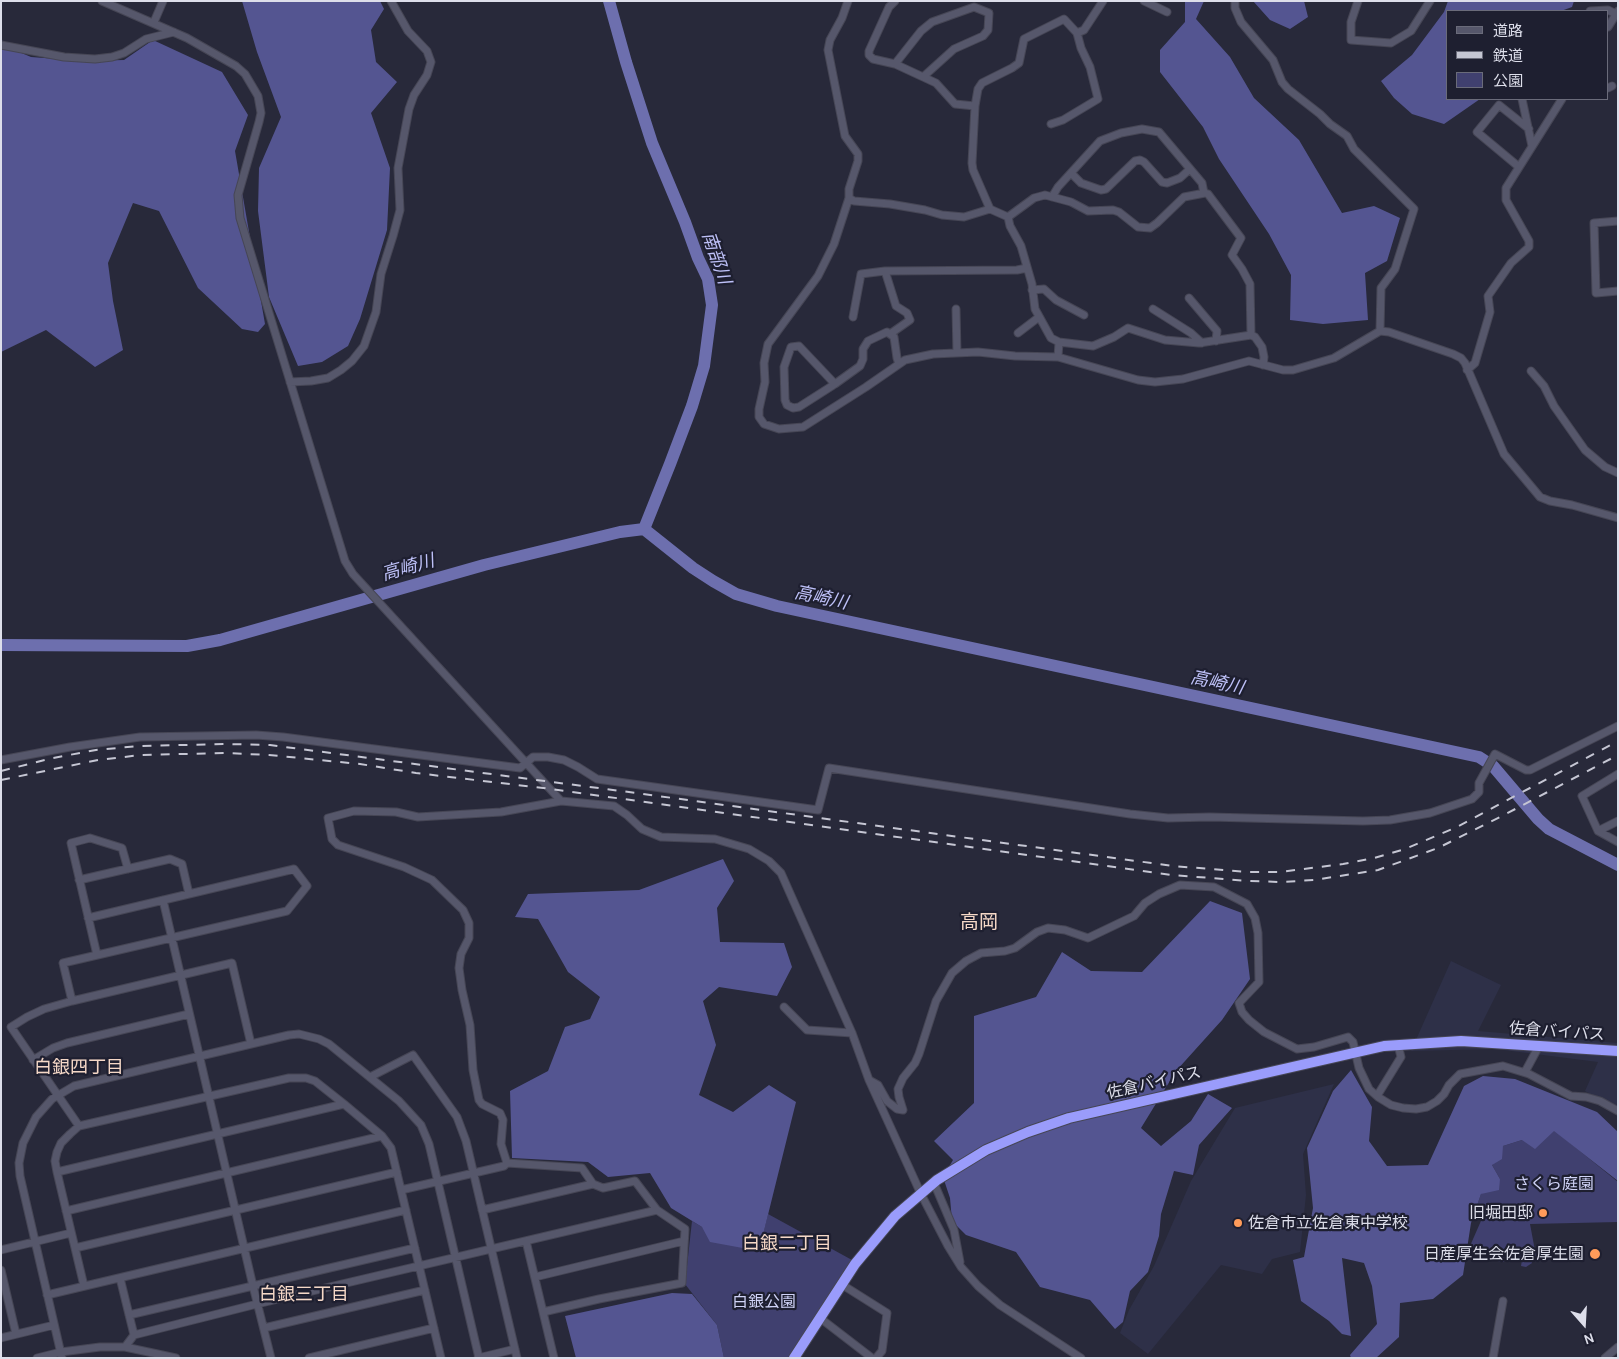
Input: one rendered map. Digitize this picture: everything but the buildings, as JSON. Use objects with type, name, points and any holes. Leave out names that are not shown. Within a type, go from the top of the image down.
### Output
[{"type":"highway","name":"佐倉バイパス","points":[[794,1358],[855,1264],[896,1216],[934,1182],[986,1150],[1028,1132],[1069,1118],[1355,1052],[1398,1045],[1461,1041],[1618,1051]]},
{"type":"street","points":[[102,1],[154,22],[236,66],[245,74],[258,96],[261,113],[260,122],[238,195],[238,207],[345,561],[353,574],[561,801]]},
{"type":"street","points":[[154,22],[163,1]]},
{"type":"street","points":[[290,382],[328,378],[341,370],[352,361],[364,346],[376,312],[381,274],[394,236],[400,210],[398,168],[409,109],[414,95],[427,75],[431,62],[428,51],[408,31],[391,1]]},
{"type":"street","points":[[848,1],[842,18],[830,40],[828,50],[845,136],[858,154],[858,161],[849,189],[849,198],[834,244],[818,276],[768,344],[764,363],[765,382],[759,409],[759,417],[764,424],[779,429],[803,427],[905,360],[933,354],[978,352],[1014,356],[1058,357],[1138,380],[1155,382],[1183,379],[1249,361],[1282,370],[1293,370],[1334,358],[1380,331],[1389,332],[1461,358],[1504,454],[1540,497],[1618,518]]},
{"type":"street","points":[[895,1],[889,7],[869,51],[869,55],[873,59],[895,64],[936,83],[955,104],[975,106]]},
{"type":"street","points":[[1077,33],[1084,30],[1103,1]]},
{"type":"street","points":[[1144,1],[1167,12]]},
{"type":"street","points":[[1235,1],[1235,8],[1240,22],[1273,60],[1282,82],[1288,89],[1347,136],[1354,149],[1414,209],[1395,269],[1380,288],[1380,331]]},
{"type":"street","points":[[1358,1],[1351,22],[1351,40],[1391,44],[1411,31],[1430,1]]},
{"type":"street","points":[[895,64],[921,31],[932,22],[974,8],[989,14],[988,30],[983,36],[954,49],[923,77]]},
{"type":"street","points":[[1609,25],[1617,12]]},
{"type":"street","points":[[990,210],[972,170],[975,106],[978,89],[982,83],[1019,63],[1024,39],[1064,18],[1077,33],[1081,48],[1090,67],[1098,99],[1063,120],[1051,124]]},
{"type":"street","points":[[1,45],[64,57],[95,59],[124,53],[146,39],[174,32]]},
{"type":"street","points":[[1522,100],[1532,146]]},
{"type":"street","points":[[1467,370],[1475,363],[1490,312],[1488,296],[1511,263],[1529,247],[1529,241],[1506,200],[1506,188],[1561,100]]},
{"type":"street","points":[[1519,167],[1477,132],[1499,105],[1529,129]]},
{"type":"street","points":[[1052,197],[1058,187],[1100,141],[1121,133],[1142,129],[1159,132],[1202,183],[1204,193]]},
{"type":"street","points":[[1071,173],[1081,183],[1102,190],[1106,189],[1135,161],[1140,160],[1144,162],[1162,182],[1167,183],[1180,178],[1190,169]]},
{"type":"street","points":[[1008,217],[1039,196],[1052,197],[1070,202],[1088,211],[1113,210],[1119,212],[1138,227],[1150,228],[1158,223],[1184,197],[1208,194],[1241,238],[1232,255],[1250,284],[1251,335]]},
{"type":"street","points":[[849,198],[854,201],[890,204],[942,215],[964,217],[990,210],[1008,217]]},
{"type":"street","points":[[1008,217],[1010,226],[1021,246],[1035,309],[1051,338],[1059,342],[1093,346],[1114,337],[1128,328],[1165,340],[1202,343],[1251,335],[1255,336],[1262,347],[1263,365]]},
{"type":"street","points":[[1618,221],[1594,223],[1596,293],[1618,291]]},
{"type":"street","points":[[853,317],[861,274],[885,271],[1017,270],[1027,268]]},
{"type":"street","points":[[885,271],[896,306],[907,313],[910,320],[890,334]]},
{"type":"street","points":[[1032,290],[1044,289],[1056,300],[1084,315]]},
{"type":"street","points":[[1189,298],[1217,331],[1216,340]]},
{"type":"street","points":[[956,308],[957,353]]},
{"type":"street","points":[[1153,309],[1191,332],[1202,343]]},
{"type":"street","points":[[1018,333],[1039,317]]},
{"type":"street","points":[[835,384],[799,346],[791,348],[784,366],[787,405],[792,408],[799,406],[835,384],[860,366],[863,359],[863,349],[868,341],[888,332],[894,337],[896,358],[899,364]]},
{"type":"street","points":[[1058,357],[1059,342]]},
{"type":"street","points":[[1531,370],[1544,386],[1554,406],[1585,450],[1606,467],[1618,473]]},
{"type":"street","points":[[1,760],[70,747],[140,737],[256,735],[520,768],[533,758],[548,757],[571,764],[597,779],[818,810],[828,768],[1130,814],[1168,818],[1372,821],[1430,813],[1472,799],[1479,792],[1480,783],[1495,754],[1526,770],[1530,770],[1618,726]]},
{"type":"street","points":[[1618,774],[1582,796],[1598,832],[1618,842]]},
{"type":"street","points":[[508,1163],[501,1144],[503,1120],[500,1113],[482,1104],[479,1100],[473,1070],[470,1024],[459,968],[461,954],[469,938],[469,923],[463,910],[432,880],[404,867],[338,844],[332,838],[328,818],[354,810],[396,812],[418,817],[501,812],[561,801],[614,806],[642,829],[661,837],[715,840],[749,849],[769,861],[781,873],[852,1033],[869,1080],[921,1194],[961,1267],[978,1286],[1000,1305],[1081,1358]]},
{"type":"street","points":[[1598,832],[1618,821]]},
{"type":"street","points":[[97,956],[71,843],[90,838],[122,848],[128,869]]},
{"type":"street","points":[[80,880],[170,859],[182,864],[189,894]]},
{"type":"street","points":[[72,1001],[63,963],[287,910],[307,886],[294,869],[88,918]]},
{"type":"street","points":[[869,1080],[878,1085],[887,1101],[897,1109],[903,1110],[898,1089],[916,1063],[936,1001],[952,973],[966,961],[981,953],[1005,951],[1015,948],[1037,932],[1048,928],[1065,930],[1088,938],[1134,916],[1145,903],[1159,894],[1180,885],[1214,887],[1247,904],[1255,918],[1258,934],[1259,982],[1239,1003],[1242,1012],[1249,1020],[1264,1032],[1297,1049],[1314,1047],[1348,1037],[1353,1042],[1363,1079],[1369,1090],[1391,1105],[1416,1109],[1427,1107],[1437,1101],[1460,1074],[1503,1066],[1525,1072],[1571,1096],[1586,1097],[1600,1101],[1618,1112]]},
{"type":"street","points":[[162,900],[271,1358]]},
{"type":"street","points":[[79,1126],[11,1027],[26,1017],[44,1009],[72,1001],[232,963],[251,1044]]},
{"type":"street","points":[[784,1007],[807,1030],[852,1033]]},
{"type":"street","points":[[33,1060],[53,1048],[67,1043],[189,1014]]},
{"type":"street","points":[[61,1355],[20,1176],[20,1152],[36,1116],[58,1095],[74,1086],[289,1035],[309,1036],[329,1044],[403,1105],[421,1125],[438,1182],[479,1358],[515,1349]]},
{"type":"street","points":[[1377,1096],[1401,1057],[1398,1045]]},
{"type":"street","points":[[1525,1072],[1539,1046]]},
{"type":"street","points":[[370,1077],[413,1054],[457,1117],[463,1129],[474,1173],[517,1358]]},
{"type":"street","points":[[84,1286],[57,1172],[56,1152],[61,1142],[79,1126],[296,1077],[315,1081],[382,1136],[391,1148],[441,1358]]},
{"type":"street","points":[[57,1172],[344,1104]]},
{"type":"street","points":[[66,1210],[382,1136]]},
{"type":"street","points":[[402,1190],[504,1166],[508,1163],[582,1168],[593,1184],[603,1188],[635,1180],[657,1210],[685,1229],[682,1283],[543,1312]]},
{"type":"street","points":[[75,1248],[397,1172]]},
{"type":"street","points":[[934,1182],[954,1230],[961,1267]]},
{"type":"street","points":[[482,1210],[593,1184]]},
{"type":"street","points":[[47,1295],[406,1210]]},
{"type":"street","points":[[125,1347],[134,1335],[257,1304],[657,1210]]},
{"type":"street","points":[[1,1250],[71,1233]]},
{"type":"street","points":[[526,1241],[554,1358]]},
{"type":"street","points":[[534,1277],[684,1241]]},
{"type":"street","points":[[129,1315],[415,1248]]},
{"type":"street","points":[[1,1270],[16,1334]]},
{"type":"street","points":[[120,1278],[134,1335]]},
{"type":"street","points":[[842,1284],[887,1314],[882,1351],[876,1358]]},
{"type":"street","points":[[264,1328],[425,1290]]},
{"type":"street","points":[[1493,1358],[1503,1301]]},
{"type":"street","points":[[820,1318],[872,1358]]},
{"type":"street","points":[[1,1338],[54,1325]]},
{"type":"street","points":[[309,1358],[434,1328]]},
{"type":"street","points":[[37,1358],[100,1347],[125,1347],[176,1358]]},
{"type":"street","points":[[1605,1358],[1618,1347]]},
{"type":"shaded area","points":[[242,1],[380,1],[384,9],[371,30],[376,62],[397,82],[371,113],[390,168],[387,230],[360,319],[348,346],[322,362],[298,366],[269,297],[258,211],[259,168],[281,117],[257,52]]},
{"type":"shaded area","points":[[1185,1],[1204,1],[1196,19],[1230,57],[1254,98],[1299,140],[1342,213],[1374,206],[1400,218],[1387,261],[1365,273],[1368,320],[1323,324],[1290,320],[1291,275],[1269,234],[1219,159],[1203,127],[1160,72],[1160,50],[1185,22]]},
{"type":"shaded area","points":[[1253,1],[1304,1],[1308,17],[1290,29],[1270,20]]},
{"type":"shaded area","points":[[1448,1],[1574,1],[1572,7],[1564,10],[1446,10],[1446,100],[1479,100],[1444,124],[1412,114],[1394,98],[1381,81],[1412,55],[1444,12]]},
{"type":"shaded area","points":[[1,38],[5,46],[31,57],[84,61],[124,60],[153,40],[222,72],[248,115],[235,151],[265,324],[258,332],[242,329],[198,288],[159,211],[133,203],[108,263],[113,301],[123,350],[95,367],[46,330],[1,352]]},
{"type":"shaded area","points":[[723,859],[734,881],[717,908],[720,942],[784,943],[792,967],[777,996],[719,987],[703,1001],[716,1045],[699,1095],[733,1112],[769,1085],[796,1102],[759,1251],[710,1242],[702,1227],[671,1208],[650,1173],[608,1177],[588,1162],[512,1158],[510,1091],[548,1071],[565,1027],[590,1019],[600,997],[568,972],[538,919],[515,917],[528,894],[639,890]]},
{"type":"shaded area","points":[[1210,901],[1242,913],[1250,979],[1222,1020],[1176,1071],[1141,1128],[1161,1146],[1191,1121],[1208,1094],[1232,1108],[1199,1145],[1193,1175],[1174,1171],[1161,1214],[1159,1236],[1148,1272],[1130,1291],[1123,1322],[1115,1329],[1090,1300],[1040,1287],[1016,1252],[966,1235],[952,1221],[950,1198],[943,1177],[953,1160],[934,1141],[974,1103],[974,1016],[1036,997],[1062,952],[1091,971],[1142,972]]},
{"type":"shaded area","points":[[1451,961],[1501,985],[1478,1031],[1618,1043],[1618,1110],[1585,1091],[1598,1062],[1496,1049],[1411,1051]]},
{"type":"shaded area","points":[[1351,1070],[1372,1107],[1369,1141],[1387,1166],[1428,1165],[1464,1086],[1483,1076],[1515,1079],[1597,1112],[1618,1132],[1618,1181],[1554,1131],[1535,1149],[1522,1140],[1503,1146],[1502,1159],[1492,1165],[1500,1179],[1499,1190],[1481,1194],[1471,1223],[1463,1275],[1433,1299],[1400,1303],[1399,1337],[1376,1358],[1351,1358],[1350,1355],[1377,1324],[1372,1286],[1364,1263],[1342,1258],[1351,1336],[1342,1334],[1329,1321],[1301,1301],[1293,1260],[1304,1257],[1313,1208],[1307,1148],[1333,1091]]},
{"type":"shaded area","name":"佐倉市立佐倉東中学校","points":[[1334,1084],[1303,1154],[1306,1195],[1300,1252],[1272,1259],[1262,1274],[1221,1265],[1148,1354],[1120,1333],[1129,1310],[1154,1266],[1191,1181],[1235,1108]]},
{"type":"shaded area","points":[[672,1293],[692,1294],[717,1325],[724,1358],[576,1358],[565,1316]]},
{"type":"green space","name":"さくら庭園","points":[[1554,1130],[1618,1182],[1618,1222],[1530,1224],[1536,1256],[1531,1256],[1532,1263],[1526,1267],[1521,1266],[1522,1260],[1513,1260],[1513,1251],[1504,1252],[1504,1262],[1490,1260],[1489,1256],[1470,1246],[1484,1214],[1475,1211],[1481,1194],[1500,1179],[1492,1165],[1503,1146]]},
{"type":"green space","name":"白銀公園","points":[[768,1214],[852,1260],[790,1358],[724,1358],[717,1325],[685,1284],[692,1221],[759,1251]]},
{"type":"waterway","name":"南部川","points":[[609,1],[652,143],[708,279],[712,305],[704,366],[692,406],[644,529]]},
{"type":"waterway","name":"高崎川","points":[[1,645],[187,646],[220,640],[484,565],[620,532],[644,529],[693,568],[713,581],[736,594],[777,606],[1479,757],[1493,766],[1538,819],[1549,829],[1618,865]]},
{"type":"railway","points":[[1,771],[96,750],[139,746],[270,745],[1173,866],[1249,872],[1280,872],[1343,864],[1405,849],[1457,827],[1618,741]]},
{"type":"railway","points":[[1,780],[98,760],[141,755],[225,753],[269,755],[360,764],[416,773],[551,789],[1172,875],[1281,882],[1314,880],[1378,870],[1438,848],[1618,755]]},
{"type":"place","name":"旧堀田邸","points":[[1543,1213]]},
{"type":"place","name":"佐倉市立佐倉東中学校","points":[[1238,1223]]},
{"type":"place","name":"日産厚生会佐倉厚生園","points":[[1595,1254]]},
{"type":"district","name":"高岡","points":[[979,923]]},
{"type":"district","name":"白銀四丁目","points":[[79,1068]]},
{"type":"district","name":"白銀二丁目","points":[[787,1244]]},
{"type":"district","name":"白銀三丁目","points":[[304,1295]]}]
